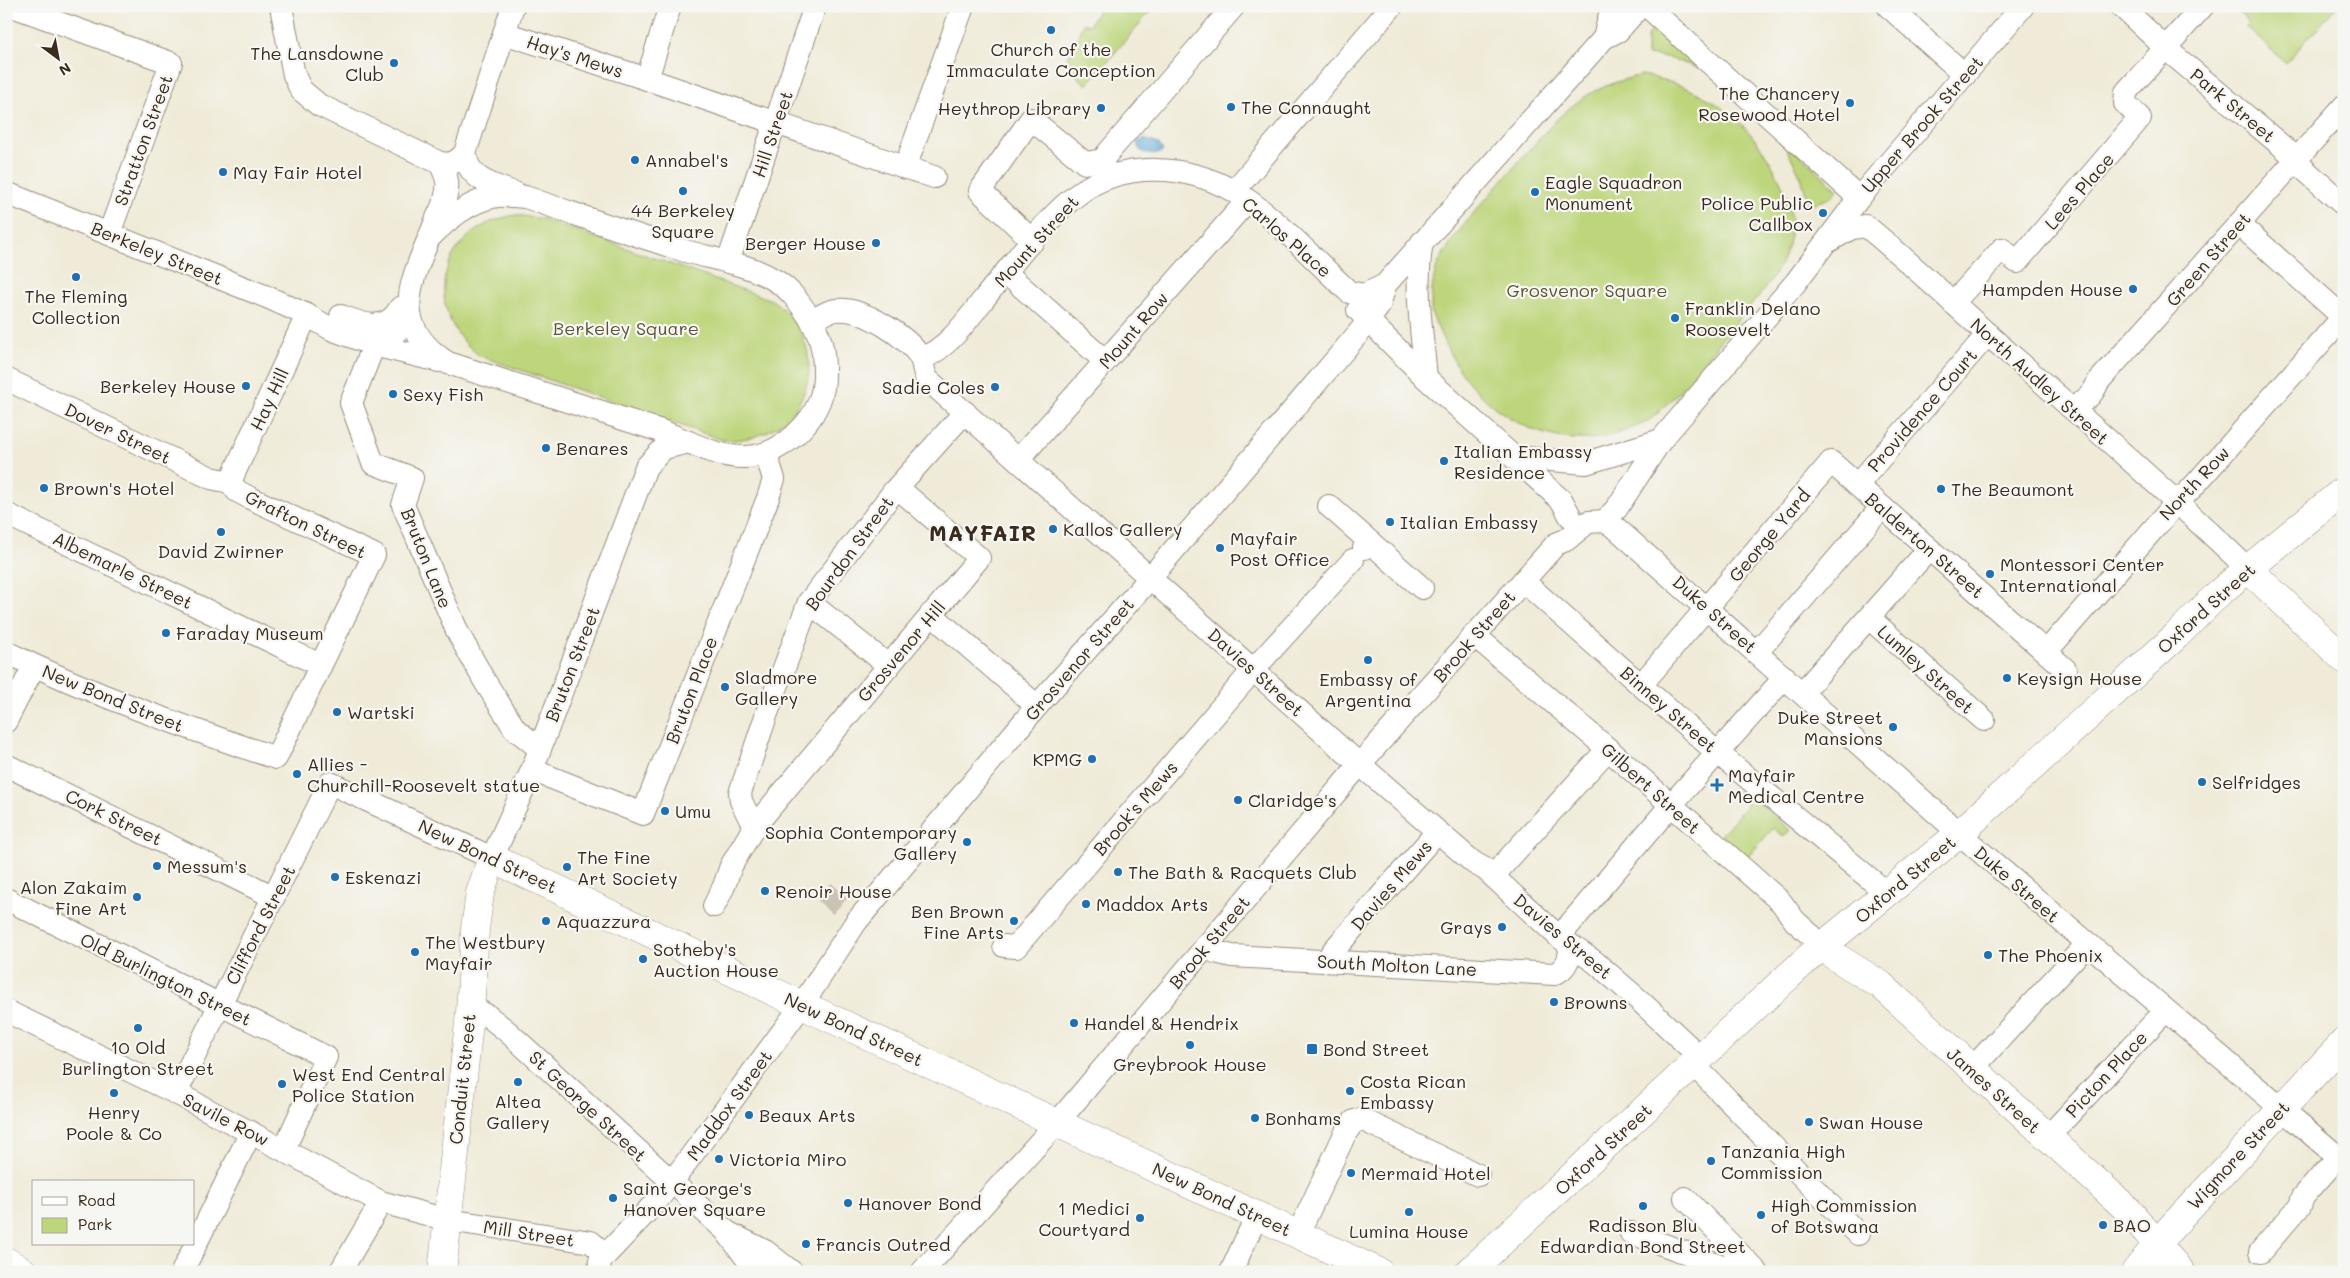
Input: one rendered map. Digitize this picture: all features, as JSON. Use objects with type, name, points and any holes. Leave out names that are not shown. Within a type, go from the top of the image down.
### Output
[{"type":"main road","name":"Oxford Street","points":[[1469,1272],[1823,946],[1960,833],[2248,569],[2344,490]]},
{"type":"main road","points":[[2248,569],[2344,659]]},
{"type":"main road","name":"New Bond Street","points":[[492,858],[802,1005],[1379,1272]]},
{"type":"main road","name":"Conduit Street","points":[[442,1272],[480,893],[492,858]]},
{"type":"main road","name":"James Street","points":[[1823,946],[1836,957],[1881,985],[1971,1070],[2128,1210],[2181,1272]]},
{"type":"main road","name":"Wigmore Street","points":[[2135,1272],[2157,1244],[2344,1042]]},
{"type":"main road","points":[[6,1261],[24,1272]]},
{"type":"street","name":"Stratton Street","points":[[12,6],[171,63],[110,234]]},
{"type":"street","points":[[281,6],[294,75],[301,90],[319,105],[440,163],[454,163],[465,153]]},
{"type":"street","points":[[440,163],[447,186],[445,198],[409,287],[408,304],[410,318],[424,344],[433,354],[448,363],[636,423],[730,457],[745,458],[766,454],[795,436],[806,423],[821,395],[823,386],[821,344],[812,321],[791,294],[777,282],[728,262],[695,255],[525,197],[477,178],[467,166],[465,153],[513,6]]},
{"type":"street","name":"Hay's Mews","points":[[647,79],[670,6]]},
{"type":"street","name":"Hill Street","points":[[728,262],[777,123],[815,6]]},
{"type":"street","points":[[905,168],[963,6]]},
{"type":"street","name":"Mount Street","points":[[921,359],[937,351],[1072,199],[1095,183],[1156,95],[1234,6]]},
{"type":"street","name":"Mount Row","points":[[1018,460],[1105,361],[1392,6]]},
{"type":"street","points":[[1604,38],[1612,6]]},
{"type":"street","points":[[1888,6],[1965,75]]},
{"type":"street","name":"Upper Brook Street","points":[[1823,244],[1859,198],[2023,6]]},
{"type":"street","name":"Park Street","points":[[2121,6],[2166,48],[2289,152],[2288,168],[2344,205]]},
{"type":"street","points":[[2166,48],[2203,6]]},
{"type":"street","points":[[1823,244],[1796,282],[1661,440],[1617,508],[1588,519],[1562,501],[1426,378],[1368,321],[1379,306],[1386,285],[1422,241],[1604,38],[1618,31],[1636,9],[1859,198]]},
{"type":"street","name":"Hay's Mews","points":[[504,33],[647,79],[934,177]]},
{"type":"street","name":"Lees Place","points":[[1953,303],[2002,249],[2017,262],[2097,170],[2140,118],[2125,103],[2126,92],[2166,48]]},
{"type":"street","name":"Green Street","points":[[2070,408],[2086,401],[2095,391],[2098,382],[2344,106]]},
{"type":"street","points":[[1033,241],[980,191],[1031,120],[1085,163],[1105,169]]},
{"type":"street","name":"Carlos Place","points":[[1105,169],[1164,170],[1204,178],[1240,196],[1349,292],[1351,303],[1368,321]]},
{"type":"street","name":"Berkeley Street","points":[[6,193],[308,315],[331,329],[374,345],[448,363]]},
{"type":"street","points":[[430,237],[451,216],[473,204],[498,196],[525,197]]},
{"type":"street","points":[[2238,224],[2343,316]]},
{"type":"street","name":"North Audley Street","points":[[1823,244],[1852,228],[1866,226],[2177,502],[2248,569]]},
{"type":"street","points":[[1422,241],[1418,266],[1418,286],[1426,378]]},
{"type":"street","points":[[1006,272],[1105,361]]},
{"type":"street","points":[[1349,292],[1364,295],[1386,285]]},
{"type":"street","name":"Berkeley Street","points":[[308,315],[328,313],[369,326],[380,325],[390,320],[398,311],[409,287]]},
{"type":"street","name":"Davies Street","points":[[812,321],[837,309],[873,320],[903,337],[921,359],[923,374],[927,379],[1437,832],[1492,876],[1565,941],[1595,962],[1698,1062],[1858,1234]]},
{"type":"street","name":"Hay Hill","points":[[230,482],[308,315]]},
{"type":"street","name":"North Row","points":[[2046,652],[2343,316]]},
{"type":"street","points":[[374,345],[392,336],[410,318]]},
{"type":"street","name":"Grosvenor Street","points":[[802,1005],[856,922],[1037,706],[1150,578],[1368,321]]},
{"type":"street","name":"Providence Court","points":[[1857,485],[1988,334]]},
{"type":"street","name":"Bruton Lane","points":[[374,345],[351,403],[373,463],[412,478],[403,505],[458,632],[484,680],[516,729],[540,749]]},
{"type":"street","name":"Dover Street","points":[[6,379],[212,478],[230,482]]},
{"type":"street","name":"Bourdon Street","points":[[754,827],[741,801],[740,793],[766,712],[809,602],[898,488],[965,412]]},
{"type":"street","name":"Bruton Street","points":[[636,423],[645,441],[646,468]]},
{"type":"street","points":[[1515,457],[1586,462],[1661,440]]},
{"type":"street","name":"Bruton Street","points":[[492,858],[532,770],[646,468],[664,448],[689,442]]},
{"type":"street","name":"Bruton Place","points":[[532,770],[643,814],[768,498],[774,479],[766,454]]},
{"type":"street","name":"Balderton Street","points":[[1831,462],[2065,668]]},
{"type":"street","name":"George Yard","points":[[1641,685],[1831,462]]},
{"type":"street","name":"Grafton Street","points":[[230,482],[237,491],[250,498],[374,555],[276,758]]},
{"type":"street","name":"Grosvenor Hill","points":[[714,906],[731,866],[754,827],[980,558],[898,488]]},
{"type":"street","points":[[1328,506],[1362,550],[1422,588]]},
{"type":"street","points":[[1757,652],[1882,506]]},
{"type":"street","name":"Albemarle Street","points":[[6,514],[320,665]]},
{"type":"street","name":"Brook Street","points":[[922,1272],[1058,1123],[1360,764],[1474,635],[1556,544],[1566,540],[1588,519]]},
{"type":"street","name":"Duke Street","points":[[1588,519],[1612,525],[2087,944],[2165,1010],[2209,1044],[2281,1109],[2341,1159]]},
{"type":"street","points":[[1802,693],[1929,549]]},
{"type":"street","name":"Brook's Mews","points":[[1010,947],[1362,550]]},
{"type":"street","name":"Binney Street","points":[[1522,581],[1718,752],[1841,857],[1887,893]]},
{"type":"street","points":[[809,602],[889,666]]},
{"type":"street","points":[[931,614],[1037,706]]},
{"type":"street","name":"Lumley Street","points":[[1869,618],[1984,720]]},
{"type":"street","name":"Gilbert Street","points":[[1474,635],[1608,749],[1781,902],[1795,920],[1823,946]]},
{"type":"street","name":"New Bond Street","points":[[6,652],[34,666],[160,719],[276,758]]},
{"type":"street","points":[[6,721],[34,666]]},
{"type":"street","points":[[1565,941],[1670,805],[1785,677]]},
{"type":"street","points":[[1492,876],[1608,749]]},
{"type":"street","name":"Cork Street","points":[[6,765],[274,897]]},
{"type":"street","name":"New Bond Street","points":[[330,783],[492,858]]},
{"type":"street","name":"Clifford Street","points":[[176,1093],[330,783]]},
{"type":"street","name":"Davies Mews","points":[[1326,961],[1437,832]]},
{"type":"street","name":"Old Burlington Street","points":[[6,899],[219,1006],[326,1057],[284,1149]]},
{"type":"street","name":"South Molton Lane","points":[[1206,946],[1226,956],[1554,974],[1562,970],[1567,963],[1565,941]]},
{"type":"street","points":[[1971,1070],[2019,1012],[2087,944]]},
{"type":"street","name":"Maddox Street","points":[[602,1263],[671,1182],[802,1005]]},
{"type":"street","name":"St George Street","points":[[470,1006],[487,1015],[508,1032],[726,1231],[757,1272]]},
{"type":"street","name":"Picton Place","points":[[2047,1138],[2165,1010]]},
{"type":"street","name":"Savile Row","points":[[6,1011],[176,1093],[381,1202],[448,1220]]},
{"type":"street","points":[[1298,1234],[1345,1134],[1354,1121],[1361,1119],[1478,1176]]},
{"type":"street","points":[[195,1246],[251,1132]]},
{"type":"street","points":[[2260,1252],[2300,1206],[2303,1198],[2341,1159]]},
{"type":"street","points":[[1685,1198],[1734,1246],[1756,1272]]},
{"type":"street","points":[[340,1272],[381,1202]]},
{"type":"street","points":[[1231,1272],[1257,1215]]},
{"type":"street","name":"Mill Street","points":[[448,1220],[591,1242],[602,1263]]},
{"type":"street","name":"St George Street","points":[[726,1231],[765,1251],[792,1272]]},
{"type":"street","points":[[1630,1233],[1720,1265],[1756,1272]]},
{"type":"street","points":[[182,1272],[195,1246]]},
{"type":"street","points":[[1720,1265],[1734,1246]]},
{"type":"green space","points":[[1101,6],[1155,6],[1087,85],[1063,64],[1072,51],[1083,23],[1089,25]]},
{"type":"green space","points":[[2231,6],[2337,6],[2286,63],[2245,26],[2249,22]]},
{"type":"green space","points":[[1655,23],[1701,65],[1698,68],[1666,57],[1647,55],[1647,37]]},
{"type":"green space","name":"Grosvenor Square","points":[[1642,75],[1684,87],[1702,96],[1720,106],[1750,133],[1774,169],[1784,189],[1790,207],[1790,237],[1782,260],[1768,284],[1679,391],[1652,418],[1637,426],[1607,436],[1588,439],[1550,435],[1531,429],[1497,409],[1475,389],[1456,365],[1434,321],[1432,313],[1431,298],[1435,274],[1445,251],[1465,223],[1559,117],[1580,100],[1597,90]]},
{"type":"green space","points":[[1790,146],[1838,190],[1830,198],[1809,205],[1801,177],[1787,149]]},
{"type":"green space","name":"Berkeley Square","points":[[516,215],[544,219],[772,300],[793,321],[805,344],[809,367],[805,390],[794,411],[776,427],[752,437],[723,440],[480,356],[461,337],[449,316],[444,294],[446,273],[454,253],[469,236],[490,223]]},
{"type":"green space","points":[[1742,788],[1790,830],[1784,837],[1773,828],[1747,858],[1721,835],[1747,805],[1735,795]]},
{"type":"water","points":[[1145,139],[1159,144],[1163,151],[1152,155],[1140,150],[1137,142]]},
{"type":"tunnel","points":[[824,891],[842,908]]},
{"type":"place","name":"Church of the Immaculate Conception","points":[[1051,30]]},
{"type":"place","name":"The Lansdowne Club","points":[[394,63]]},
{"type":"place","name":"The Chancery Rosewood Hotel","points":[[1850,103]]},
{"type":"place","name":"The Connaught","points":[[1231,107]]},
{"type":"place","name":"Heythrop Library","points":[[1101,108]]},
{"type":"place","name":"Annabel's","points":[[635,160]]},
{"type":"place","name":"May Fair Hotel","points":[[223,172]]},
{"type":"place","name":"44 Berkeley Square","points":[[683,191]]},
{"type":"place","name":"Eagle Squadron Monument","points":[[1535,192]]},
{"type":"place","name":"Police Public Callbox","points":[[1823,213]]},
{"type":"place","name":"Berger House","points":[[876,243]]},
{"type":"place","name":"The Fleming Collection","points":[[76,277]]},
{"type":"place","name":"Hampden House","points":[[2133,289]]},
{"type":"place","name":"Franklin Delano Roosevelt","points":[[1675,318]]},
{"type":"place","name":"Berkeley House","points":[[246,386]]},
{"type":"place","name":"Sadie Coles","points":[[995,387]]},
{"type":"place","name":"Sexy Fish","points":[[393,394]]},
{"type":"place","name":"Benares","points":[[546,448]]},
{"type":"place","name":"Italian Embassy Residence","points":[[1444,461]]},
{"type":"place","name":"Brown's Hotel","points":[[44,488]]},
{"type":"place","name":"The Beaumont","points":[[1941,489]]},
{"type":"place","name":"Italian Embassy","points":[[1390,522]]},
{"type":"place","name":"Kallos Gallery","points":[[1053,529]]},
{"type":"place","name":"David Zwirner","points":[[221,532]]},
{"type":"place","name":"Mayfair Post Office","points":[[1220,548]]},
{"type":"place","name":"Montessori Center International","points":[[1990,574]]},
{"type":"place","name":"Faraday Museum","points":[[166,633]]},
{"type":"place","name":"Embassy of Argentina","points":[[1368,660]]},
{"type":"place","name":"Keysign House","points":[[2007,678]]},
{"type":"place","name":"Sladmore Gallery","points":[[725,687]]},
{"type":"place","name":"Wartski","points":[[337,712]]},
{"type":"place","name":"Duke Street Mansions","points":[[1893,727]]},
{"type":"place","name":"KPMG","points":[[1092,759]]},
{"type":"place","name":"Allies - Churchill-Roosevelt statue","points":[[297,774]]},
{"type":"place","name":"Selfridges","points":[[2202,782]]},
{"type":"place","name":"Mayfair Medical Centre","points":[[1717,785]]},
{"type":"place","name":"Claridge's","points":[[1238,800]]},
{"type":"place","name":"Umu","points":[[665,811]]},
{"type":"place","name":"Sophia Contemporary Gallery","points":[[967,842]]},
{"type":"place","name":"Messum's","points":[[157,866]]},
{"type":"place","name":"The Fine Art Society","points":[[567,867]]},
{"type":"place","name":"The Bath & Racquets Club","points":[[1118,872]]},
{"type":"place","name":"Eskenazi","points":[[335,877]]},
{"type":"place","name":"Renoir House","points":[[765,891]]},
{"type":"place","name":"Alon Zakaim Fine Art","points":[[137,897]]},
{"type":"place","name":"Maddox Arts","points":[[1086,904]]},
{"type":"place","name":"Aquazzura","points":[[546,921]]},
{"type":"place","name":"Ben Brown Fine Arts","points":[[1014,921]]},
{"type":"place","name":"Grays","points":[[1502,927]]},
{"type":"place","name":"The Westbury Mayfair","points":[[415,952]]},
{"type":"place","name":"The Phoenix","points":[[1988,955]]},
{"type":"place","name":"Sotheby's Auction House","points":[[643,959]]},
{"type":"place","name":"Browns","points":[[1554,1002]]},
{"type":"place","name":"Handel & Hendrix","points":[[1074,1023]]},
{"type":"place","name":"10 Old Burlington Street","points":[[138,1028]]},
{"type":"place","name":"Greybrook House","points":[[1190,1045]]},
{"type":"place","name":"Bond Street","points":[[1312,1049]]},
{"type":"place","name":"Altea Gallery","points":[[518,1082]]},
{"type":"place","name":"West End Central Police Station","points":[[282,1084]]},
{"type":"place","name":"Costa Rican Embassy","points":[[1350,1091]]},
{"type":"place","name":"Henry Poole & Co","points":[[114,1093]]},
{"type":"place","name":"Beaux Arts","points":[[749,1115]]},
{"type":"place","name":"Bonhams","points":[[1255,1118]]},
{"type":"place","name":"Swan House","points":[[1809,1122]]},
{"type":"place","name":"Victoria Miro","points":[[719,1159]]},
{"type":"place","name":"Tanzania High Commission","points":[[1711,1161]]},
{"type":"place","name":"Mermaid Hotel","points":[[1351,1173]]},
{"type":"place","name":"Saint George's Hanover Square","points":[[613,1198]]},
{"type":"place","name":"Hanover Bond","points":[[848,1203]]},
{"type":"place","name":"Radisson Blu Edwardian Bond Street","points":[[1643,1206]]},
{"type":"place","name":"Lumina House","points":[[1409,1212]]},
{"type":"place","name":"High Commission of Botswana","points":[[1761,1215]]},
{"type":"place","name":"1 Medici Courtyard","points":[[1140,1218]]},
{"type":"place","name":"BAO","points":[[2103,1225]]},
{"type":"place","name":"Francis Outred","points":[[806,1244]]},
{"type":"district","name":"MAYFAIR","points":[[983,532]]}]
